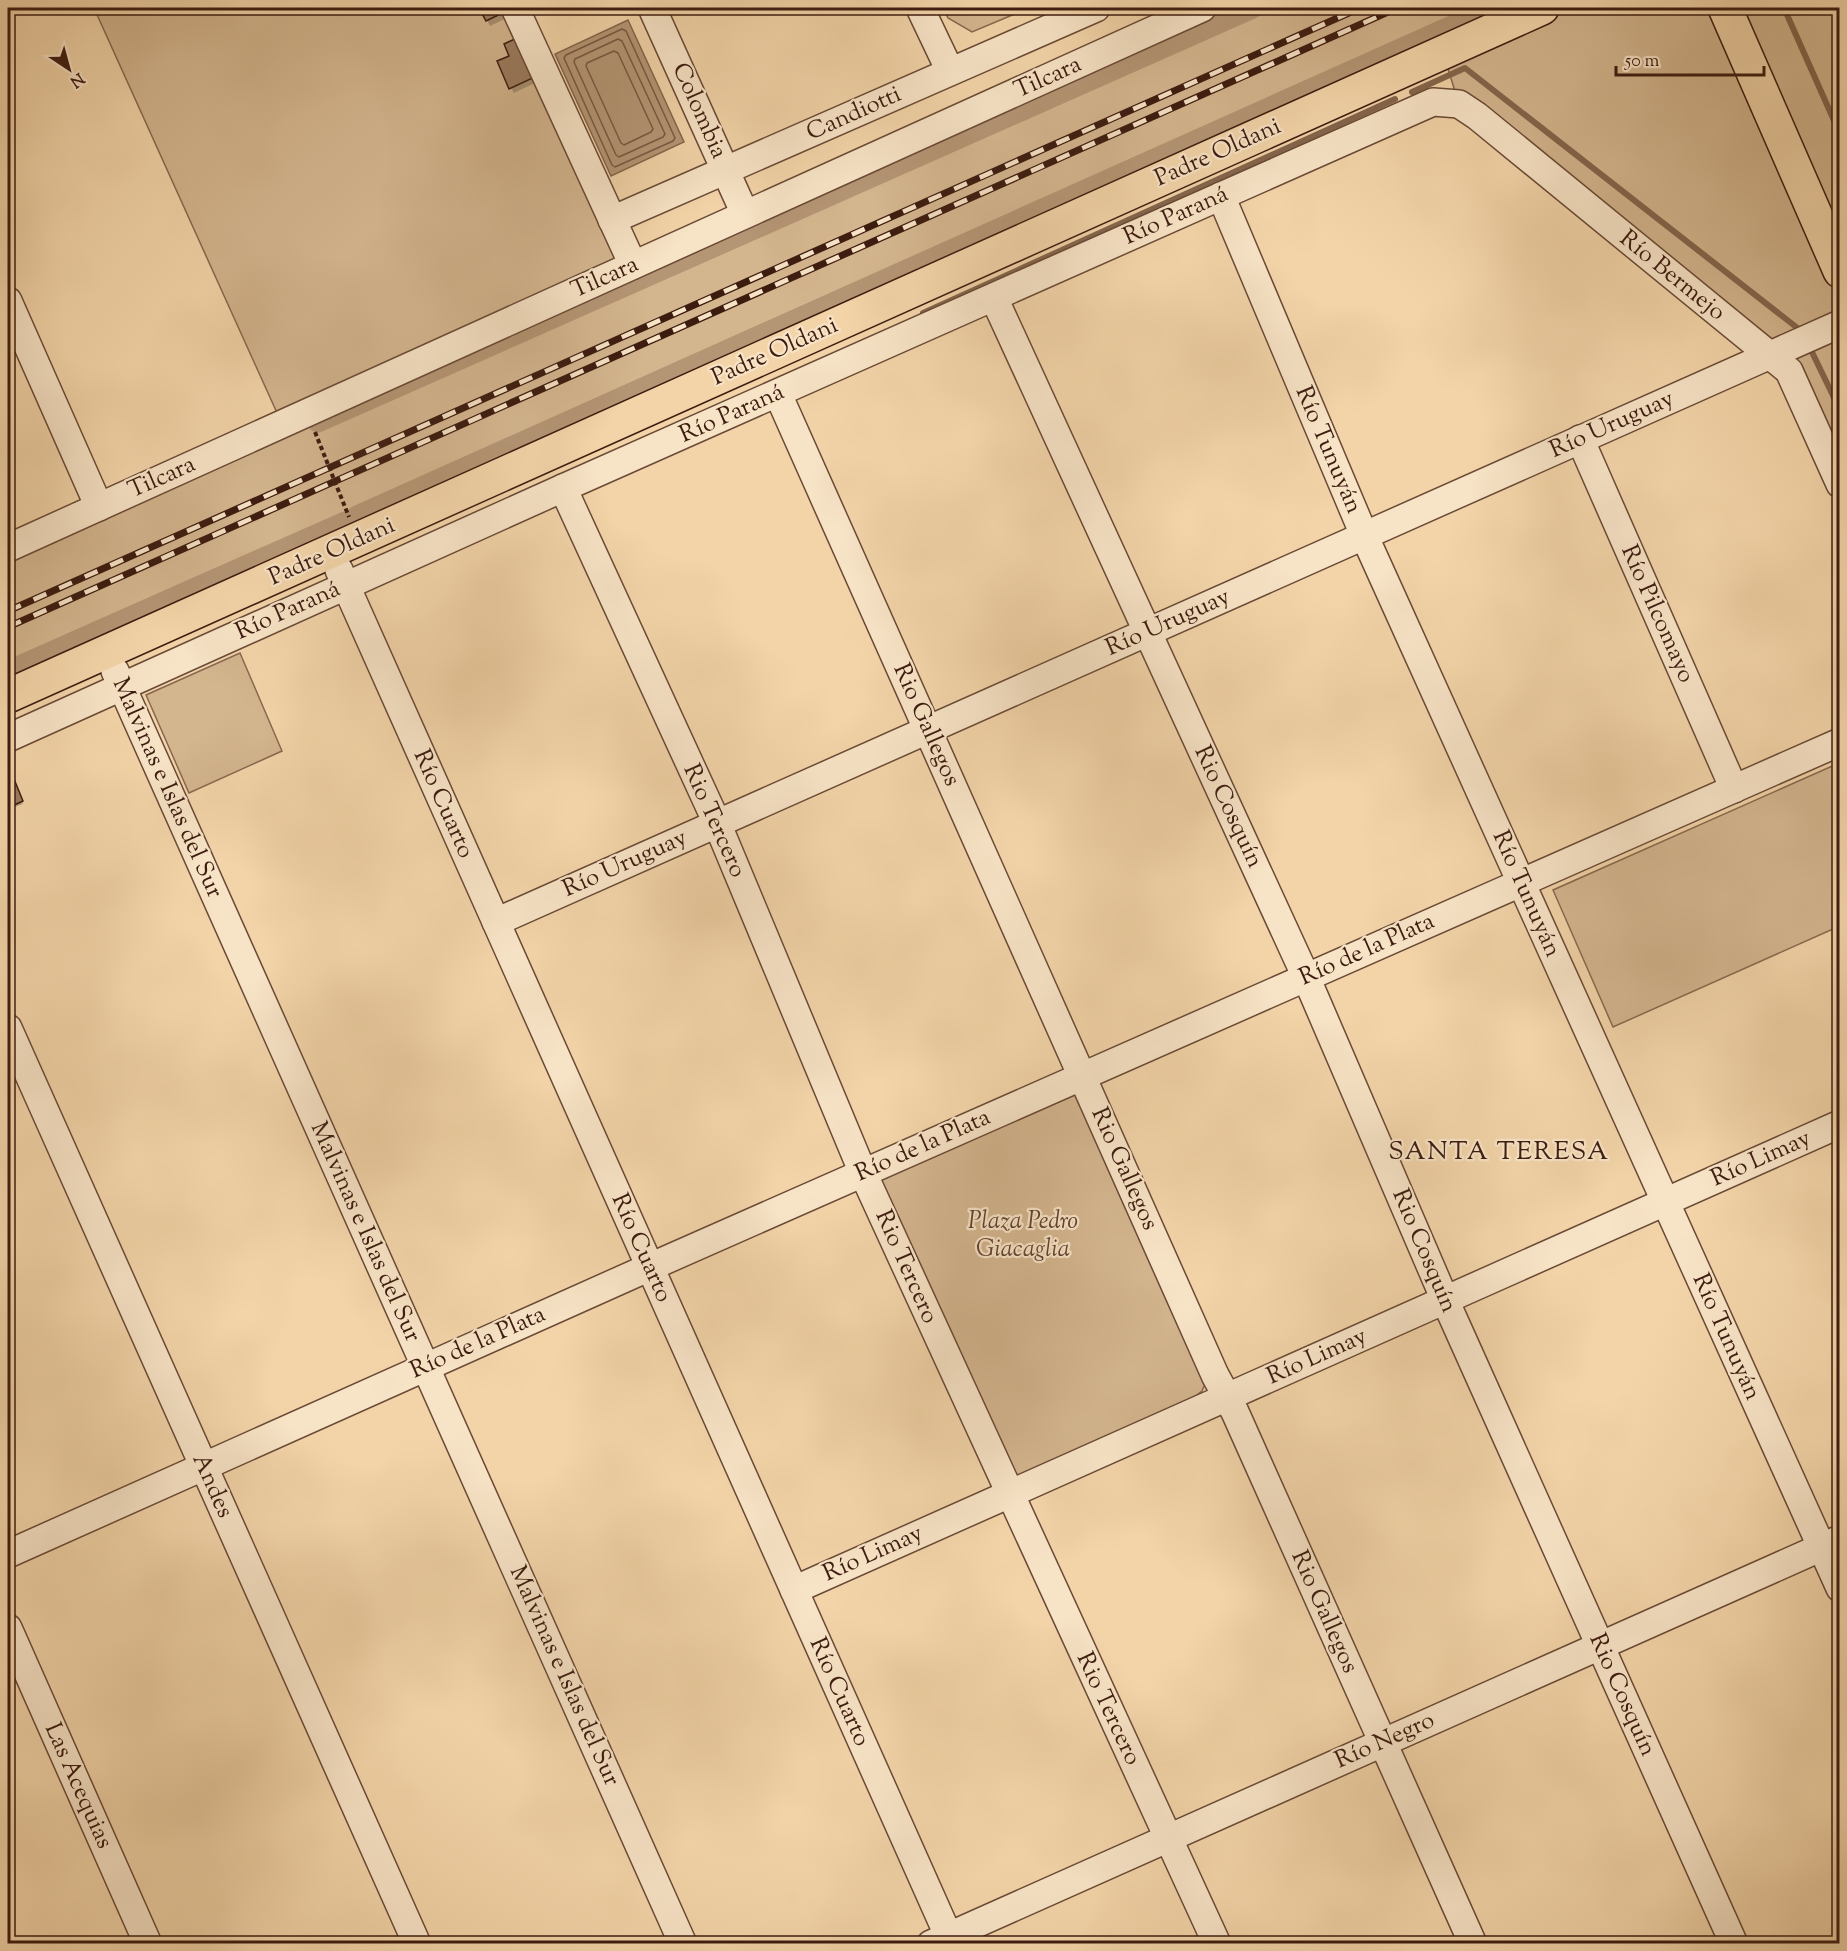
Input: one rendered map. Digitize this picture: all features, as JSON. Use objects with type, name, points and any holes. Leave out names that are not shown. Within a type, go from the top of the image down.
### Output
[{"type":"main road","name":"Padre Oldani","points":[[8,696],[1542,8]]},
{"type":"main road","points":[[1725,8],[1839,271]]},
{"type":"street","points":[[515,8],[633,265]]},
{"type":"street","name":"Colombia","points":[[652,8],[745,214]]},
{"type":"street","points":[[920,8],[950,71]]},
{"type":"street","name":"Candiotti","points":[[612,220],[1096,8]]},
{"type":"street","name":"Tilcara","points":[[8,548],[1203,8]]},
{"type":"street","points":[[1391,75],[1413,111]]},
{"type":"street","name":"Río Paraná","points":[[8,738],[563,488],[1433,102],[1459,104]]},
{"type":"street","name":"Río Bermejo","points":[[1459,104],[1477,116],[1789,371],[1839,483]]},
{"type":"street","name":"Río Tunuyán","points":[[1221,196],[1364,535],[1665,1202],[1830,1543],[1839,1588]]},
{"type":"street","name":"Rio Cosquín","points":[[994,298],[1306,977],[1445,1300],[1734,1944]]},
{"type":"street","points":[[8,301],[99,507]]},
{"type":"street","name":"Río Uruguay","points":[[496,922],[1839,324]]},
{"type":"street","name":"Rio Gallegos","points":[[778,394],[1215,1376],[1227,1397],[1473,1944]]},
{"type":"street","name":"Río Pilcomayo","points":[[1580,439],[1734,789]]},
{"type":"street","name":"Rio Tercero","points":[[563,488],[717,823],[863,1173],[1217,1944]]},
{"type":"street","name":"Río Cuarto","points":[[344,547],[346,585],[794,1590],[944,1941]]},
{"type":"street","name":"Malvinas e Islas del Sur","points":[[107,652],[683,1944]]},
{"type":"street","name":"Río de la Plata","points":[[8,1554],[650,1267],[1839,742]]},
{"type":"street","name":"Andes","points":[[8,1028],[417,1944]]},
{"type":"street","name":"Río Limay","points":[[794,1590],[1839,1124]]},
{"type":"street","name":"Río Negro","points":[[944,1941],[1167,1838],[1830,1543]]},
{"type":"street","name":"Las Acequias","points":[[8,1628],[148,1944]]},
{"type":"path","points":[[308,413],[344,547]]},
{"type":"green space","points":[[94,8],[515,8],[633,265],[1202,8],[1839,8],[1839,484],[1789,371],[1459,104],[1443,53],[8,696],[8,548],[282,424]]},
{"type":"green space","points":[[943,8],[1029,8],[972,32],[948,18]]},
{"type":"green space","points":[[240,653],[282,751],[189,793],[146,695]]},
{"type":"green space","points":[[1839,763],[1839,943],[1833,929],[1613,1027],[1553,890]]},
{"type":"green space","name":"Plaza Pedro Giacaglia","points":[[1079,1088],[1207,1380],[1202,1391],[1190,1400],[1022,1480],[1010,1477],[876,1183],[879,1172]]},
{"type":"water","points":[[628,20],[684,142],[611,176],[555,54]]},
{"type":"building","points":[[479,8],[507,8],[509,10],[486,21]]},
{"type":"building","points":[[519,37],[537,76],[509,89],[497,61],[509,56],[504,44]]},
{"type":"building","points":[[12,774],[23,801],[8,808],[8,776]]},
{"type":"waterway","points":[[318,422],[1253,8]]},
{"type":"waterway","points":[[357,516],[1492,8]]},
{"type":"waterway","points":[[1784,8],[1840,134]]},
{"type":"waterway","points":[[1412,92],[1465,68],[1800,330]]},
{"type":"waterway","points":[[923,313],[1395,99]]},
{"type":"waterway","points":[[1810,348],[1840,410]]},
{"type":"waterway","points":[[8,671],[345,522]]},
{"type":"railway","points":[[8,611],[1360,8]]},
{"type":"railway","points":[[8,627],[1397,8]]},
{"type":"district","name":"SANTA TERESA","points":[[1499,1152]]}]
